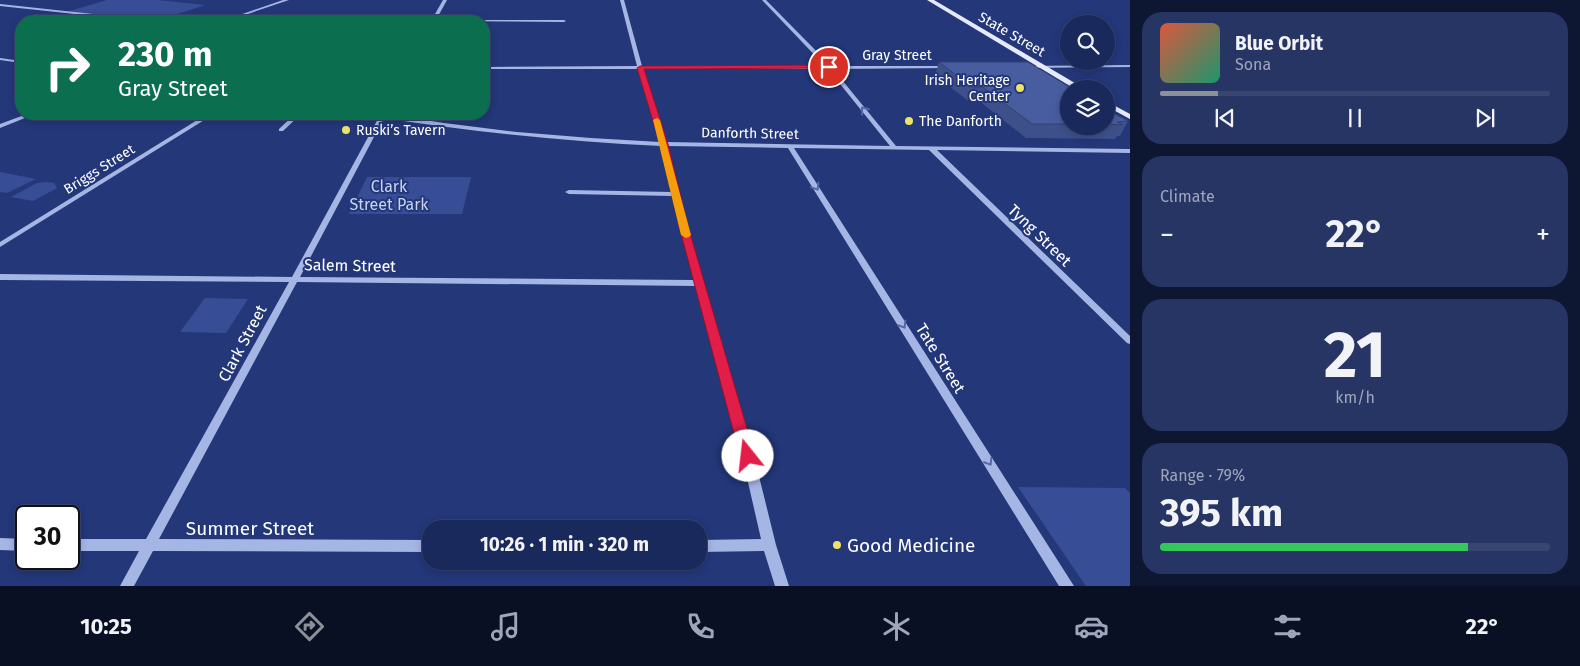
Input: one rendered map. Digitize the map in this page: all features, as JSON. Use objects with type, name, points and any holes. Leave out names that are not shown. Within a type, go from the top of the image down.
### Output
[{"type":"main road","name":"State Street","points":[[930,0],[1066,80]]},
{"type":"main road","points":[[1115,109],[1130,118]]},
{"type":"street","points":[[242,15],[287,0]]},
{"type":"street","points":[[436,15],[445,0]]},
{"type":"street","points":[[622,0],[640,68],[664,144],[699,283],[748,456],[769,546],[782,586]]},
{"type":"street","points":[[764,0],[829,67],[895,148]]},
{"type":"street","points":[[0,5],[93,15]]},
{"type":"street","points":[[490,21],[564,21]]},
{"type":"street","points":[[1,59],[15,61]]},
{"type":"street","points":[[1016,67],[1130,66]]},
{"type":"street","name":"Gray Street","points":[[490,68],[953,67]]},
{"type":"street","points":[[0,126],[16,120]]},
{"type":"street","name":"Briggs Street","points":[[0,245],[201,120]]},
{"type":"street","points":[[281,130],[292,120]]},
{"type":"street","name":"Clark Street","points":[[127,586],[294,279],[354,173],[380,120]]},
{"type":"street","name":"Danforth Street","points":[[421,120],[542,136],[664,144],[1130,151]]},
{"type":"street","name":"Tate Street","points":[[790,146],[1066,586]]},
{"type":"street","name":"Tyng Street","points":[[932,149],[1130,341]]},
{"type":"street","points":[[569,192],[676,194]]},
{"type":"street","name":"Salem Street","points":[[0,277],[699,283]]},
{"type":"street","points":[[0,544],[15,545]]},
{"type":"street","name":"Summer Street","points":[[80,545],[149,547],[422,546]]},
{"type":"street","points":[[707,546],[769,546]]},
{"type":"green space","points":[[107,0],[158,0],[205,5],[175,15],[96,15],[66,12]]},
{"type":"green space","points":[[0,172],[36,179],[7,193],[0,192]]},
{"type":"green space","name":"Clark Street Park","points":[[367,177],[471,177],[462,214],[349,214]]},
{"type":"green space","points":[[37,183],[54,183],[57,188],[33,201],[11,197]]},
{"type":"green space","points":[[205,298],[248,299],[226,333],[180,332]]},
{"type":"green space","points":[[1018,487],[1125,488],[1130,493],[1130,586],[1086,586]]},
{"type":"building","points":[[939,62],[1028,62],[1060,81],[1060,124],[1032,124],[983,87],[972,87]]},
{"type":"building","points":[[1115,114],[1128,121],[1117,122],[1123,125],[1115,125]]},
{"type":"slow traffic","points":[[657,120],[686,235]]},
{"type":"place","name":"Irish Heritage Center","points":[[1020,88]]},
{"type":"place","name":"The Danforth","points":[[909,121]]},
{"type":"place","name":"Ruski’s Tavern","points":[[346,130]]},
{"type":"place","name":"Good Medicine","points":[[837,545]]},
{"type":"route","points":[[748,456],[684,226],[664,144],[640,68],[829,67]]}]
